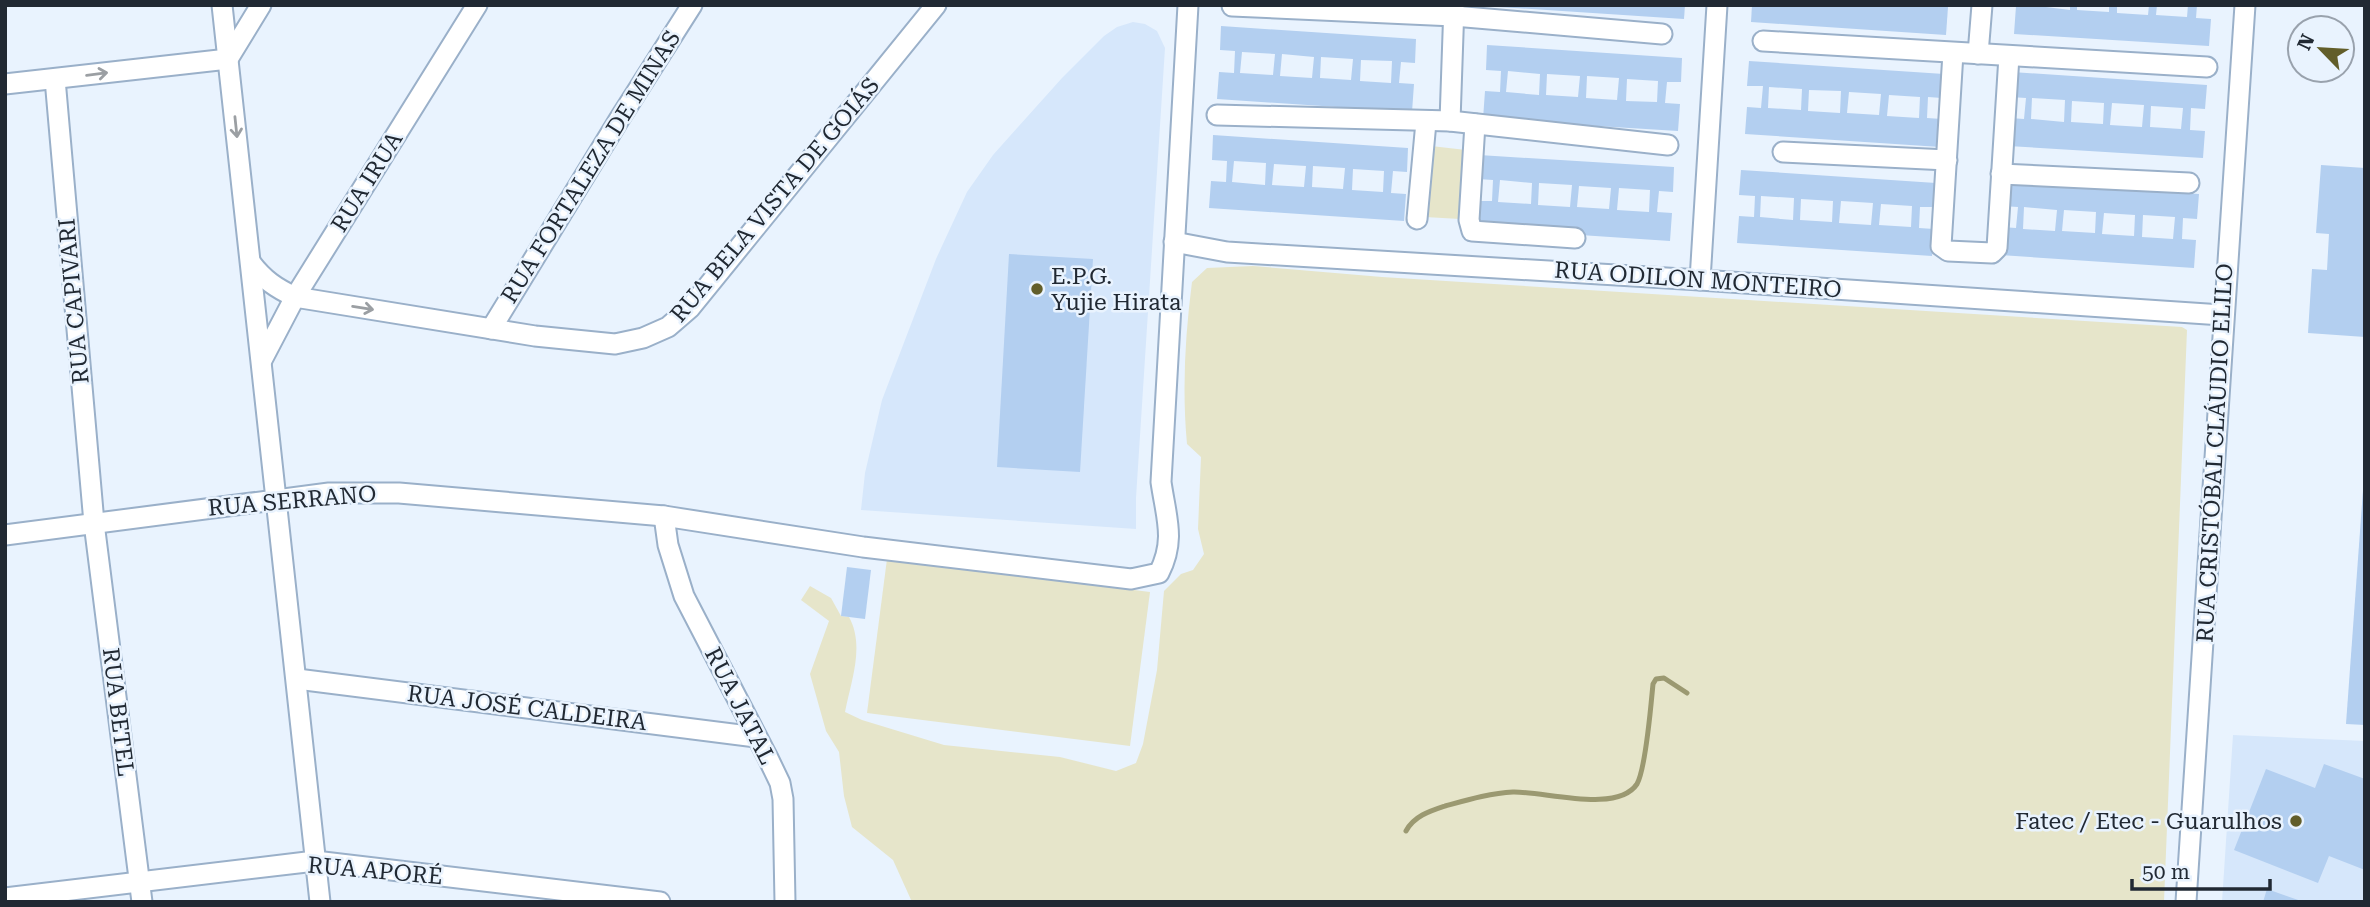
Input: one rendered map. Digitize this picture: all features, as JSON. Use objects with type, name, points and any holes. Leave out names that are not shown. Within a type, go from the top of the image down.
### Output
[{"type":"street","points":[[222,5],[298,679],[320,902]]},
{"type":"street","points":[[228,59],[261,5]]},
{"type":"street","name":"RUA IRUA","points":[[262,360],[295,298],[477,5]]},
{"type":"street","name":"RUA FORTALEZA DE MINAS","points":[[491,329],[692,5]]},
{"type":"street","name":"RUA BELA VISTA DE GOIÁS","points":[[295,298],[535,336],[615,344],[643,338],[668,327],[690,308],[771,211],[936,5]]},
{"type":"street","points":[[1174,242],[1188,5]]},
{"type":"street","points":[[1700,280],[1717,5]]},
{"type":"street","points":[[1978,54],[1982,5]]},
{"type":"street","name":"RUA CRISTÓBAL CLÁUDIO ELILO","points":[[2186,902],[2222,315],[2245,5]]},
{"type":"street","points":[[1232,6],[1454,11],[1662,34]]},
{"type":"street","points":[[1450,121],[1454,11]]},
{"type":"street","points":[[1763,41],[2207,67]]},
{"type":"street","points":[[1954,53],[1941,246],[1948,251],[1995,251],[2009,56]]},
{"type":"street","points":[[5,84],[228,59]]},
{"type":"street","name":"RUA CAPIVARI","points":[[55,79],[94,523]]},
{"type":"street","points":[[1217,116],[1450,121],[1668,145]]},
{"type":"street","points":[[1418,219],[1426,122]]},
{"type":"street","points":[[1475,124],[1469,220],[1472,231],[1575,238]]},
{"type":"street","points":[[1783,152],[1947,160]]},
{"type":"street","points":[[2001,174],[2189,183]]},
{"type":"street","name":"RUA ODILON MONTEIRO","points":[[1174,242],[1227,252],[2222,315]]},
{"type":"street","name":"RUA SERRANO","points":[[5,535],[329,493],[399,493],[664,516],[863,547],[1131,579],[1159,573],[1168,556],[1170,541],[1161,482],[1174,242]]},
{"type":"street","points":[[251,263],[275,288],[295,298]]},
{"type":"street","name":"RUA JATAL","points":[[664,516],[668,545],[684,596],[776,775],[783,799],[785,902]]},
{"type":"street","name":"RUA BETEL","points":[[94,523],[142,902]]},
{"type":"street","name":"RUA JOSÉ CALDEIRA","points":[[298,679],[756,737]]},
{"type":"street","name":"RUA APORÉ","points":[[5,898],[315,861],[660,902]]},
{"type":"shaded area","name":"E.P.G. Yujie Hirata","points":[[1133,22],[1145,24],[1157,31],[1165,48],[1136,529],[861,510],[865,473],[882,400],[936,259],[967,192],[993,155],[1062,78],[1104,36],[1117,27]]},
{"type":"shaded area","name":"Fatec / Etec - Guarulhos","points":[[2233,735],[2365,741],[2365,902],[2222,902]]},
{"type":"green space","points":[[1431,146],[1466,150],[1460,219],[1425,217]]},
{"type":"green space","points":[[1253,266],[1382,277],[2182,327],[2187,330],[2164,902],[912,902],[893,860],[852,827],[844,796],[839,752],[826,731],[810,674],[829,621],[801,600],[810,586],[831,598],[841,616],[849,617],[854,628],[855,664],[845,712],[862,720],[944,745],[1060,757],[1116,771],[1136,763],[1143,744],[1157,670],[1164,591],[1181,574],[1193,570],[1204,554],[1198,529],[1201,457],[1187,444],[1185,424],[1185,363],[1192,282],[1207,268]]},
{"type":"green space","points":[[887,559],[1150,592],[1130,746],[867,713]]},
{"type":"building","points":[[1499,5],[1685,5],[1684,19]]},
{"type":"building","points":[[1752,5],[1948,7],[1946,35],[1751,22]]},
{"type":"building","points":[[2070,5],[2077,5],[2077,10],[2109,12],[2109,5],[2117,5],[2117,13],[2148,15],[2149,5],[2157,5],[2156,15],[2187,17],[2188,5],[2197,5],[2196,18],[2211,19],[2209,46],[2014,34],[2016,6],[2070,10]]},
{"type":"building","points":[[1221,26],[1416,39],[1415,63],[1401,62],[1399,83],[1414,84],[1412,112],[1217,99],[1219,72],[1234,73],[1235,51],[1220,50]],"holes":[[[1242,52],[1275,54],[1273,75],[1240,73]],[[1282,54],[1314,57],[1312,78],[1280,76]],[[1321,57],[1353,59],[1351,80],[1320,78]],[[1361,60],[1392,61],[1391,83],[1360,81]]]},
{"type":"building","points":[[1487,45],[1682,58],[1681,82],[1667,82],[1665,103],[1680,104],[1678,131],[1483,119],[1485,91],[1500,92],[1501,71],[1486,70]],"holes":[[[1508,71],[1540,74],[1539,95],[1506,92]],[[1547,74],[1580,76],[1578,97],[1546,95]],[[1587,76],[1619,78],[1617,100],[1586,98]],[[1627,79],[1658,81],[1657,102],[1626,101]]]},
{"type":"building","points":[[1749,61],[1944,74],[1942,98],[1928,97],[1927,118],[1942,119],[1940,147],[1745,134],[1747,107],[1761,108],[1763,86],[1747,86]],"holes":[[[1769,87],[1802,89],[1801,110],[1768,108]],[[1809,90],[1841,91],[1840,113],[1808,111]],[[1849,92],[1881,94],[1879,115],[1847,113]],[[1889,95],[1920,97],[1919,118],[1887,116]]]},
{"type":"building","points":[[2012,72],[2207,85],[2205,109],[2191,108],[2190,130],[2205,131],[2203,158],[2008,146],[2010,118],[2024,119],[2026,98],[2010,97]],"holes":[[[2032,98],[2065,100],[2064,122],[2031,119]],[[2072,101],[2104,103],[2103,124],[2071,122]],[[2112,103],[2144,105],[2142,127],[2110,125]],[[2151,106],[2183,108],[2181,129],[2150,127]]]},
{"type":"building","points":[[1213,135],[1408,148],[1407,172],[1393,171],[1391,193],[1406,194],[1404,221],[1209,208],[1211,181],[1226,182],[1227,161],[1212,160]],"holes":[[[1234,161],[1266,163],[1265,185],[1232,182]],[[1274,164],[1306,166],[1304,187],[1272,185]],[[1313,166],[1345,168],[1343,189],[1312,187]],[[1353,169],[1384,171],[1383,192],[1352,190]]]},
{"type":"building","points":[[1479,155],[1674,167],[1673,192],[1659,191],[1657,212],[1672,213],[1670,241],[1475,228],[1477,201],[1492,201],[1493,180],[1478,179]],"holes":[[[1500,180],[1532,183],[1531,204],[1498,202]],[[1539,183],[1572,185],[1570,207],[1538,205]],[[1579,186],[1611,188],[1609,209],[1577,207]],[[1619,188],[1650,190],[1649,212],[1617,210]]]},
{"type":"building","points":[[2321,165],[2365,168],[2365,337],[2308,333],[2312,269],[2327,270],[2329,234],[2316,233]]},
{"type":"building","points":[[1741,170],[1936,183],[1934,207],[1920,207],[1919,228],[1934,229],[1932,256],[1737,243],[1739,216],[1754,217],[1755,196],[1739,195]],"holes":[[[1761,196],[1794,198],[1793,220],[1760,217]],[[1801,199],[1833,201],[1832,222],[1800,220]],[[1841,201],[1873,203],[1871,225],[1839,223]],[[1881,204],[1912,206],[1911,227],[1879,225]]]},
{"type":"building","points":[[2004,181],[2199,194],[2197,219],[2183,218],[2182,239],[2196,240],[2194,268],[2000,255],[2002,227],[2016,228],[2018,207],[2002,206]],"holes":[[[2024,207],[2057,210],[2055,231],[2023,229]],[[2064,210],[2096,212],[2095,233],[2062,231]],[[2104,213],[2135,215],[2134,236],[2102,234]],[[2143,215],[2175,217],[2173,239],[2142,237]]]},
{"type":"building","points":[[1009,254],[1093,259],[1080,472],[997,467]]},
{"type":"building","points":[[2365,490],[2365,725],[2346,724]]},
{"type":"building","points":[[847,567],[871,570],[865,619],[841,616]]},
{"type":"building","points":[[2324,764],[2365,779],[2365,870],[2329,856],[2318,883],[2234,850],[2266,769],[2315,788]]},
{"type":"building","points":[[2267,889],[2301,901],[2301,902],[2263,902]]},
{"type":"waterway","points":[[1406,831],[1413,821],[1428,812],[1496,794],[1513,792],[1597,799],[1614,798],[1627,793],[1637,784],[1643,764],[1653,684],[1656,679],[1664,678],[1687,693]]},
{"type":"place","name":"E.P.G. Yujie Hirata","points":[[1037,289]]},
{"type":"place","name":"Fatec / Etec - Guarulhos","points":[[2296,821]]}]
